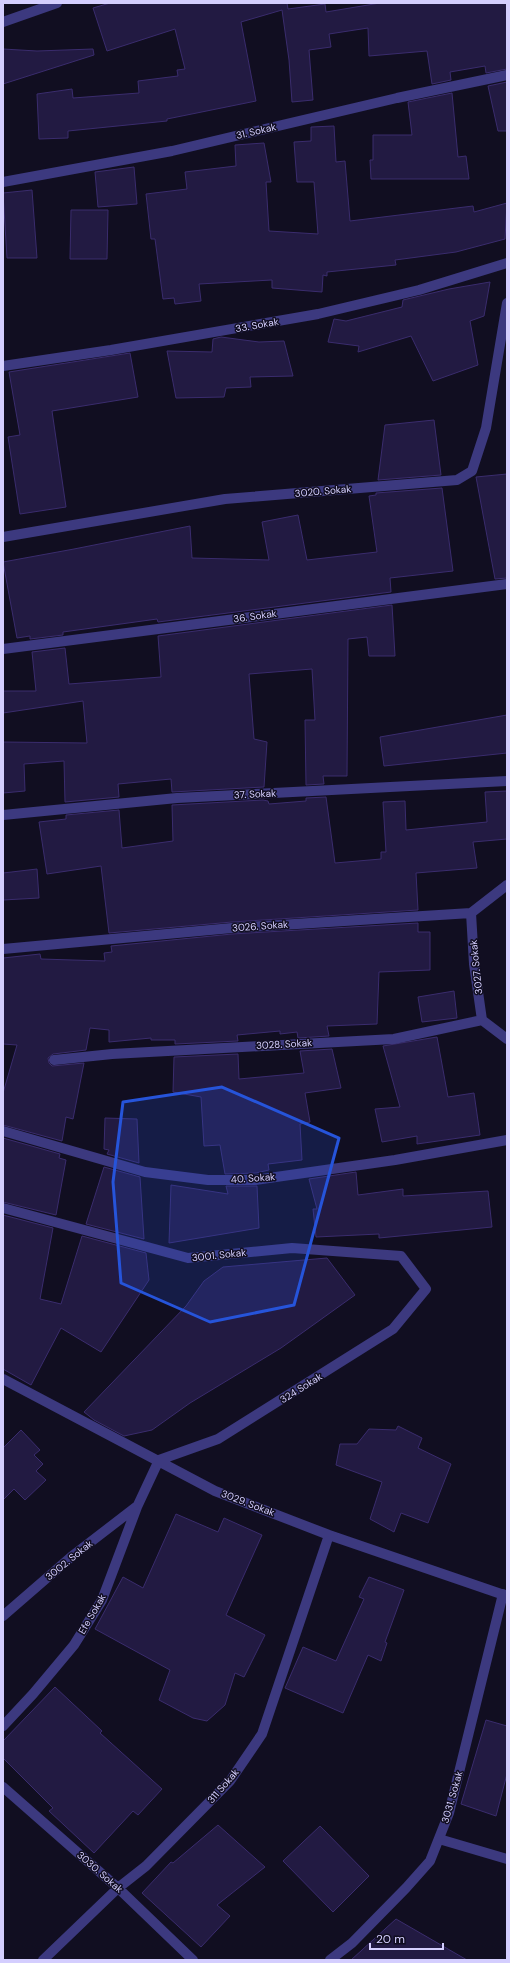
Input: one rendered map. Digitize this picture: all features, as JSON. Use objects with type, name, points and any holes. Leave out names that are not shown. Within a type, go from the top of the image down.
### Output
[{"type":"street","points":[[3,22],[57,3]]},
{"type":"street","name":"31. Sokak","points":[[3,182],[172,151],[397,98],[507,75]]},
{"type":"street","name":"33. Sokak","points":[[3,366],[111,350],[318,314],[419,290],[507,263]]},
{"type":"street","name":"3020. Sokak","points":[[3,537],[225,499],[457,480],[472,471],[486,428],[507,303]]},
{"type":"street","name":"36. Sokak","points":[[3,650],[507,584]]},
{"type":"street","name":"37. Sokak","points":[[3,815],[177,798],[507,780]]},
{"type":"street","points":[[471,913],[507,885]]},
{"type":"street","name":"3026. Sokak","points":[[3,949],[232,928],[471,913]]},
{"type":"street","name":"3027. Sokak","points":[[471,913],[474,964],[482,1020]]},
{"type":"street","points":[[482,1020],[507,1038]]},
{"type":"street","name":"3028. Sokak","points":[[54,1060],[112,1054],[394,1039],[482,1020]]},
{"type":"street","name":"40. Sokak","points":[[3,1131],[145,1172],[208,1180],[255,1180],[395,1160],[507,1140]]},
{"type":"street","name":"3001. Sokak","points":[[3,1208],[188,1258],[292,1248],[401,1256],[426,1289]]},
{"type":"street","name":"324 Sokak","points":[[159,1460],[218,1439],[386,1334],[393,1329],[426,1289]]},
{"type":"street","name":"3029. Sokak","points":[[3,1379],[159,1460],[215,1491],[329,1535],[505,1595]]},
{"type":"street","name":"Efe Sokak","points":[[3,1726],[34,1694],[74,1645],[98,1606],[137,1507],[159,1460]]},
{"type":"street","name":"3002. Sokak","points":[[3,1616],[71,1557],[137,1507]]},
{"type":"street","name":"311 Sokak","points":[[43,1960],[118,1888],[146,1866],[230,1781],[262,1734],[329,1535]]},
{"type":"street","name":"3031. Sokak","points":[[330,1960],[352,1943],[406,1888],[430,1861],[449,1813],[505,1595]]},
{"type":"street","name":"3030. Sokak","points":[[3,1788],[118,1888],[193,1960]]},
{"type":"street","points":[[439,1839],[507,1859]]},
{"type":"highlighted area","points":[[222,1087],[339,1138],[317,1226],[294,1305],[210,1322],[121,1283],[113,1182],[123,1102]]},
{"type":"building","points":[[110,3],[287,3],[288,9],[325,4],[326,12],[380,3],[507,3],[507,69],[486,73],[485,66],[450,72],[451,80],[432,84],[427,51],[369,56],[368,28],[329,34],[331,47],[309,50],[313,100],[292,102],[289,60],[282,10],[241,22],[256,101],[167,119],[167,121],[68,131],[68,138],[39,139],[37,94],[72,89],[73,98],[139,93],[138,81],[178,76],[177,70],[185,69],[175,29],[107,51],[93,8]]},
{"type":"building","points":[[3,49],[37,51],[93,49],[94,55],[3,84]]},
{"type":"building","points":[[507,82],[507,131],[498,131],[488,86]]},
{"type":"building","points":[[452,93],[458,157],[466,156],[469,179],[371,179],[370,160],[373,160],[373,135],[412,135],[408,102]]},
{"type":"building","points":[[334,126],[336,162],[345,161],[350,221],[473,206],[474,212],[507,203],[505,239],[456,252],[395,260],[396,265],[327,272],[327,276],[323,275],[322,292],[272,288],[272,280],[199,284],[201,301],[175,304],[174,298],[163,299],[155,239],[151,239],[146,194],[187,189],[185,172],[236,166],[235,145],[264,143],[271,182],[266,182],[269,231],[318,234],[314,182],[297,182],[294,142],[311,141],[311,127]]},
{"type":"building","points":[[134,167],[137,204],[98,207],[95,172]]},
{"type":"building","points":[[32,190],[37,258],[7,258],[3,193]]},
{"type":"building","points":[[71,210],[108,210],[107,259],[70,259]]},
{"type":"building","points":[[490,282],[484,316],[470,321],[478,365],[433,381],[411,336],[358,352],[359,346],[328,342],[334,319],[346,321],[402,307],[403,300],[449,289]]},
{"type":"building","points":[[221,337],[259,342],[284,341],[293,376],[250,377],[251,387],[226,388],[224,397],[176,398],[167,351],[212,352],[213,339]]},
{"type":"building","points":[[130,353],[138,397],[52,411],[66,507],[20,514],[8,437],[20,435],[9,372]]},
{"type":"building","points":[[434,420],[441,475],[378,480],[385,425]]},
{"type":"building","points":[[507,474],[507,578],[495,579],[476,477]]},
{"type":"building","points":[[442,488],[453,571],[390,578],[391,592],[158,622],[157,619],[63,632],[63,635],[30,639],[30,636],[17,638],[3,562],[190,526],[192,558],[269,560],[262,522],[298,515],[307,560],[377,552],[369,496],[376,495],[376,493]]},
{"type":"building","points":[[392,605],[395,656],[369,656],[367,637],[348,639],[347,776],[323,776],[324,784],[306,785],[305,720],[315,720],[312,669],[249,674],[254,739],[267,742],[264,787],[172,792],[171,779],[118,784],[119,797],[65,802],[64,761],[24,764],[25,791],[3,793],[3,742],[87,743],[83,701],[3,713],[3,691],[36,691],[32,652],[65,648],[69,684],[161,677],[158,636]]},
{"type":"building","points":[[507,715],[507,753],[384,766],[380,737]]},
{"type":"building","points":[[507,791],[507,839],[473,842],[477,868],[416,873],[418,910],[232,922],[109,933],[101,866],[47,874],[39,822],[66,819],[66,815],[119,810],[122,848],[173,841],[172,805],[263,800],[268,801],[269,804],[306,801],[306,798],[326,797],[335,863],[381,859],[381,852],[386,852],[383,802],[405,801],[406,830],[487,822],[485,792]]},
{"type":"building","points":[[37,869],[39,898],[3,900],[3,873]]},
{"type":"building","points":[[418,923],[418,932],[430,932],[430,970],[379,972],[377,1024],[327,1026],[329,1036],[298,1038],[297,1032],[280,1034],[280,1031],[237,1035],[238,1041],[175,1044],[175,1040],[151,1040],[151,1038],[109,1042],[109,1030],[90,1028],[86,1050],[53,1054],[48,1058],[49,1063],[52,1066],[84,1063],[73,1119],[66,1117],[62,1141],[3,1125],[3,1093],[17,1045],[3,1044],[3,958],[40,954],[41,959],[105,961],[104,953],[112,952],[111,946],[232,934]]},
{"type":"building","points":[[454,991],[457,1018],[422,1022],[418,997]]},
{"type":"building","points":[[437,1037],[448,1097],[474,1093],[480,1135],[417,1144],[417,1136],[382,1142],[375,1109],[400,1107],[383,1046]]},
{"type":"building","points":[[332,1049],[341,1088],[305,1093],[310,1122],[300,1124],[302,1160],[268,1164],[269,1170],[256,1173],[225,1174],[220,1145],[204,1146],[201,1097],[173,1092],[174,1057],[238,1054],[239,1079],[304,1073],[300,1051]]},
{"type":"building","points":[[105,1118],[137,1119],[139,1163],[107,1154],[109,1150],[104,1149]]},
{"type":"building","points":[[3,1138],[60,1154],[59,1158],[66,1160],[56,1215],[3,1202]]},
{"type":"building","points":[[104,1167],[140,1177],[144,1239],[86,1224]]},
{"type":"building","points":[[356,1172],[358,1195],[403,1189],[403,1196],[488,1191],[492,1227],[379,1238],[379,1234],[316,1237],[313,1209],[317,1209],[309,1179]]},
{"type":"building","points":[[171,1185],[228,1194],[226,1186],[257,1186],[259,1228],[169,1243]]},
{"type":"building","points":[[3,1215],[53,1228],[40,1299],[61,1304],[82,1236],[146,1253],[149,1280],[101,1352],[61,1328],[31,1385],[3,1369]]},
{"type":"building","points":[[327,1258],[355,1295],[281,1348],[190,1403],[152,1430],[124,1436],[94,1420],[84,1412],[186,1306],[204,1281],[223,1267]]},
{"type":"building","points":[[398,1426],[422,1438],[418,1448],[451,1464],[428,1523],[401,1513],[394,1532],[370,1519],[382,1482],[336,1465],[340,1444],[357,1444],[369,1429],[396,1430]]},
{"type":"building","points":[[21,1430],[40,1450],[34,1455],[43,1464],[36,1471],[46,1480],[25,1500],[14,1489],[3,1500],[3,1448]]},
{"type":"building","points":[[176,1514],[218,1532],[224,1518],[262,1535],[226,1615],[265,1635],[244,1677],[235,1673],[225,1705],[207,1721],[193,1718],[159,1700],[170,1670],[95,1629],[123,1577],[143,1588]]},
{"type":"building","points":[[369,1577],[404,1590],[385,1642],[387,1643],[381,1661],[368,1655],[343,1713],[285,1688],[303,1647],[336,1661],[364,1599],[359,1597]]},
{"type":"building","points":[[55,1687],[102,1731],[100,1733],[162,1789],[138,1815],[133,1811],[94,1853],[49,1811],[53,1808],[3,1758],[3,1741]]},
{"type":"building","points":[[486,1720],[507,1726],[507,1774],[496,1816],[461,1804]]},
{"type":"building","points":[[218,1825],[265,1867],[217,1905],[230,1916],[201,1947],[142,1893],[171,1862],[173,1863]]},
{"type":"building","points":[[320,1826],[369,1876],[333,1912],[283,1861]]},
{"type":"building","points":[[396,1919],[467,1960],[351,1960]]}]
